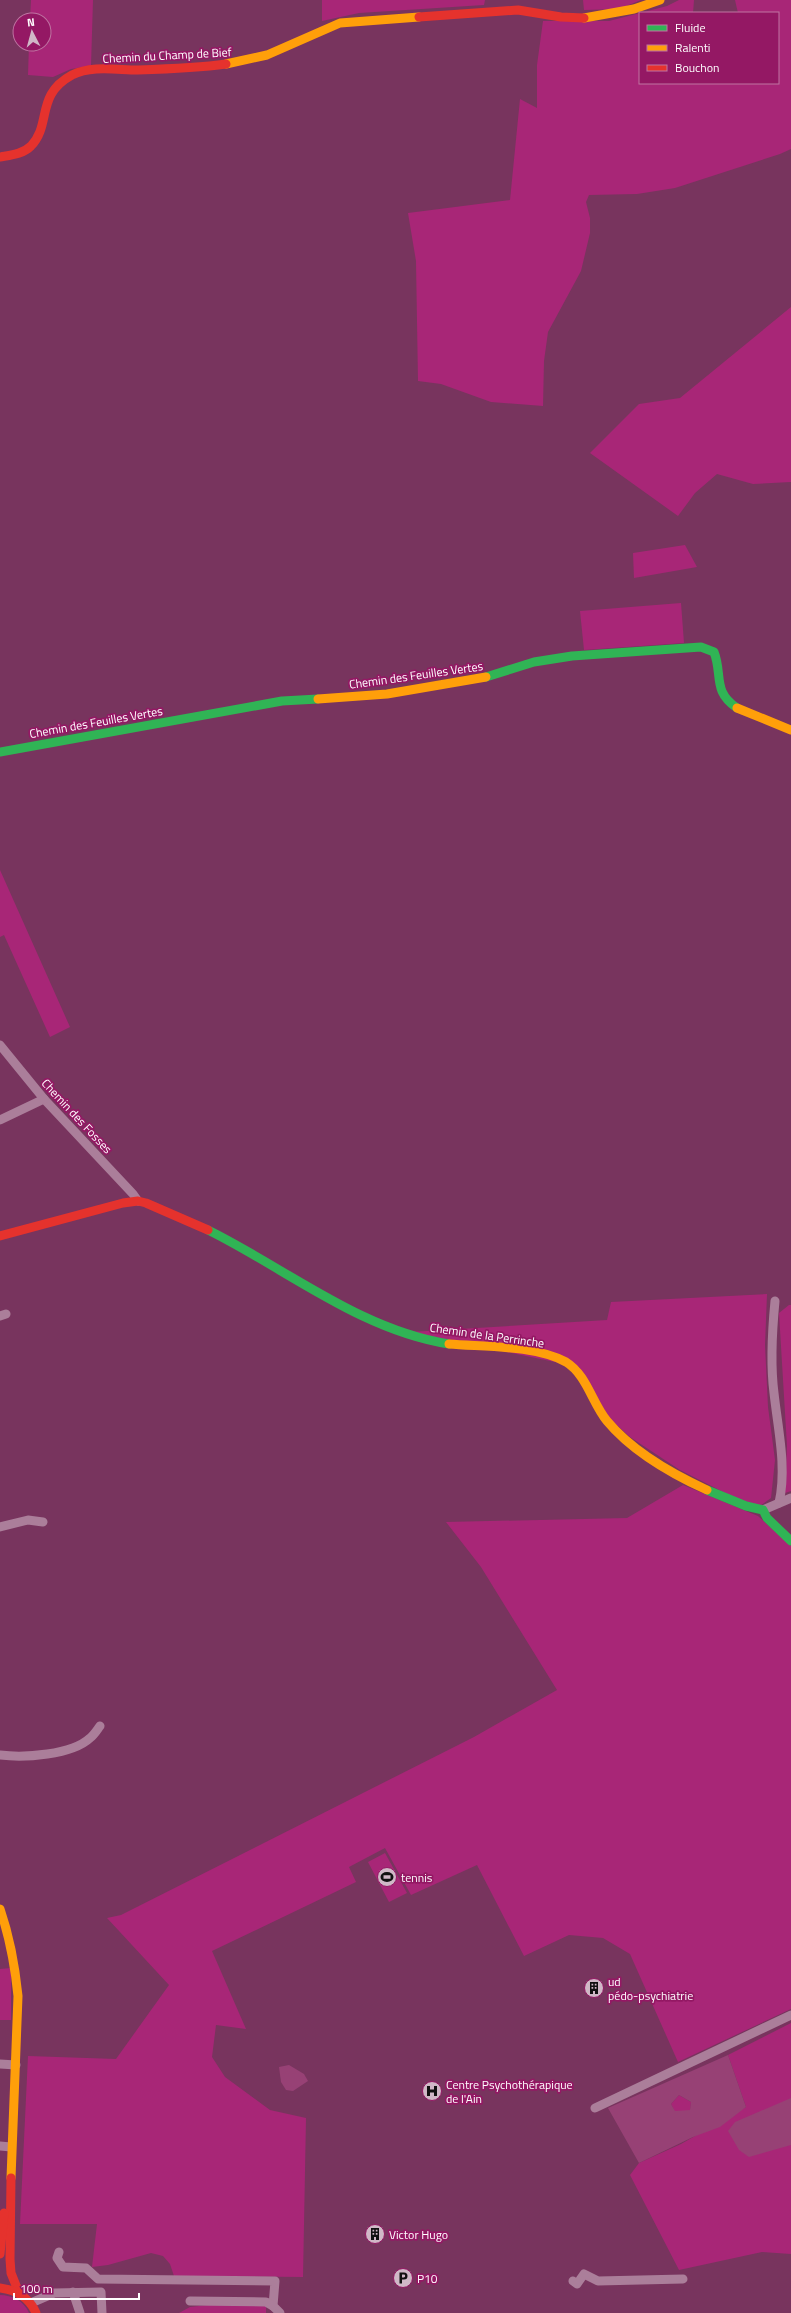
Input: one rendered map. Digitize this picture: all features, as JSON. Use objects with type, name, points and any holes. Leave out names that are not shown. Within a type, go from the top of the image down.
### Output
[{"type":"street","name":"Chemin du Champ de Bief","points":[[0,157],[17,155],[32,147],[37,138],[43,110],[50,94],[65,79],[78,73],[93,71],[176,69],[246,62],[281,50],[330,26],[346,22],[518,10],[561,17],[585,18],[617,13],[660,0]]},
{"type":"street","name":"Chemin des Feuilles Vertes","points":[[0,752],[282,701],[321,697],[365,696],[481,679],[549,659],[601,653],[695,648],[714,652],[717,658],[721,693],[727,702],[744,712],[791,730]]},
{"type":"street","name":"Chemin des Fosses","points":[[0,1046],[44,1099],[134,1194],[138,1201]]},
{"type":"street","points":[[0,1120],[44,1099]]},
{"type":"street","points":[[0,1236],[94,1210],[138,1201]]},
{"type":"street","name":"Chemin de la Perrinche","points":[[138,1201],[171,1214],[230,1242],[331,1300],[378,1324],[435,1341],[533,1353],[562,1360],[572,1367],[580,1377],[608,1421],[633,1444],[694,1483],[731,1501],[763,1510]]},
{"type":"street","points":[[775,1301],[771,1350],[782,1468],[779,1503]]},
{"type":"street","points":[[791,1498],[763,1510],[768,1518],[791,1541]]},
{"type":"street","points":[[0,1527],[28,1520],[43,1522]]},
{"type":"street","points":[[0,1756],[30,1757],[76,1746],[90,1739],[100,1726]]},
{"type":"street","points":[[0,1909],[7,1926],[16,1962],[16,2065],[11,2147],[10,2259],[11,2272],[19,2293]]},
{"type":"street","points":[[595,2108],[791,2015]]},
{"type":"street","points":[[0,2064],[16,2065]]},
{"type":"street","points":[[0,2146],[11,2147]]},
{"type":"street","points":[[0,2254],[11,2147]]},
{"type":"street","points":[[59,2252],[57,2258],[63,2267],[86,2268],[98,2279],[275,2281],[273,2306]]},
{"type":"street","points":[[573,2281],[577,2284],[584,2274],[598,2281],[683,2279]]},
{"type":"street","points":[[0,2288],[19,2293],[31,2303],[36,2313]]},
{"type":"street","points":[[73,2292],[80,2313]]},
{"type":"street","points":[[31,2303],[54,2293],[101,2292],[102,2313]]},
{"type":"street","points":[[190,2301],[266,2302],[280,2313]]},
{"type":"shaded area","points":[[31,0],[93,0],[91,66],[71,69],[53,77],[28,75],[29,52],[52,52],[52,12],[30,12]]},
{"type":"shaded area","points":[[322,0],[485,0],[484,5],[359,13],[322,21]]},
{"type":"shaded area","points":[[583,0],[641,0],[619,9],[584,10]]},
{"type":"shaded area","points":[[679,0],[694,0],[693,12],[644,12],[667,6]]},
{"type":"shaded area","points":[[735,0],[791,0],[791,149],[780,154],[675,188],[637,194],[589,195],[586,202],[590,218],[590,233],[581,271],[548,332],[544,361],[543,406],[491,402],[441,384],[418,381],[416,261],[408,213],[510,200],[520,99],[537,108],[537,65],[543,21],[609,21],[639,13],[639,84],[779,84],[779,12],[738,12]]},
{"type":"shaded area","points":[[791,307],[791,482],[753,484],[717,474],[695,493],[678,516],[590,453],[639,404],[680,398]]},
{"type":"shaded area","points":[[685,545],[697,567],[634,578],[633,553]]},
{"type":"shaded area","points":[[681,603],[684,643],[584,650],[580,611]]},
{"type":"shaded area","points":[[0,870],[70,1027],[50,1037],[4,935],[0,937]]},
{"type":"shaded area","points":[[767,1294],[765,1345],[768,1407],[775,1460],[771,1498],[760,1506],[735,1498],[680,1470],[630,1437],[610,1419],[579,1367],[410,1332],[607,1320],[611,1302]]},
{"type":"shaded area","points":[[791,1305],[791,1491],[785,1493],[787,1446],[779,1313]]},
{"type":"shaded area","points":[[683,1485],[758,1516],[791,1546],[791,2009],[678,2062],[630,1954],[603,1938],[569,1935],[524,1956],[477,1865],[411,1895],[385,1848],[349,1867],[356,1882],[212,1951],[246,2029],[216,2025],[212,2057],[225,2077],[270,2110],[306,2118],[303,2277],[174,2276],[170,2264],[163,2256],[151,2253],[108,2265],[92,2267],[97,2224],[20,2224],[28,2056],[116,2059],[169,1985],[107,1918],[121,1915],[474,1737],[557,1690],[481,1567],[446,1522],[627,1518]]},
{"type":"shaded area","name":"tennis","points":[[385,1853],[407,1893],[389,1902],[368,1862]]},
{"type":"shaded area","points":[[11,1968],[11,2020],[0,2020],[0,1969]]},
{"type":"shaded area","points":[[791,2023],[791,2254],[762,2252],[679,2270],[630,2175],[639,2163],[681,2144],[746,2107],[728,2055]]},
{"type":"shaded area","points":[[728,2055],[746,2107],[720,2127],[693,2137],[639,2163],[608,2108]],"holes":[[[679,2095],[691,2102],[690,2110],[675,2111],[671,2104]]]},
{"type":"shaded area","points":[[289,2065],[304,2074],[308,2081],[293,2091],[286,2090],[281,2082],[279,2067]]},
{"type":"shaded area","points":[[679,2095],[691,2102],[690,2111],[675,2112],[671,2104]]},
{"type":"shaded area","points":[[791,2098],[791,2145],[749,2157],[739,2150],[728,2131],[735,2122]]},
{"type":"shaded area","points":[[0,2295],[9,2296],[21,2302],[29,2313],[0,2313]]},
{"type":"shaded area","points":[[216,2304],[266,2305],[266,2313],[179,2313],[190,2307]]},
{"type":"traffic: fast","points":[[486,677],[534,662],[572,656],[701,647],[714,652],[717,660],[721,689],[729,702],[737,708]]},
{"type":"traffic: fast","points":[[0,752],[282,701],[318,699]]},
{"type":"traffic: fast","points":[[208,1230],[354,1312],[385,1326],[416,1337],[449,1344]]},
{"type":"traffic: fast","points":[[707,1490],[746,1506],[763,1510],[767,1518],[791,1541]]},
{"type":"traffic: slow","points":[[584,18],[634,9],[660,0]]},
{"type":"traffic: slow","points":[[226,64],[267,55],[340,23],[419,17]]},
{"type":"traffic: slow","points":[[318,699],[387,694],[486,677]]},
{"type":"traffic: slow","points":[[737,708],[791,730]]},
{"type":"traffic: slow","points":[[449,1344],[509,1348],[540,1352],[554,1356],[566,1362],[579,1374],[607,1421],[628,1442],[653,1461],[680,1477],[707,1490]]},
{"type":"traffic: slow","points":[[0,1909],[12,1952],[18,1996],[11,2178]]},
{"type":"traffic: jam","points":[[419,17],[518,10],[561,17],[584,18]]},
{"type":"traffic: jam","points":[[0,157],[13,155],[28,149],[31,146],[41,128],[48,100],[53,91],[60,83],[72,75],[96,69],[138,70],[226,64]]},
{"type":"traffic: jam","points":[[0,1236],[123,1203],[138,1201],[146,1203],[208,1230]]},
{"type":"traffic: jam","points":[[11,2178],[10,2259],[11,2273],[19,2293]]},
{"type":"traffic: jam","points":[[0,2254],[4,2213]]},
{"type":"traffic: jam","points":[[0,2288],[12,2290],[22,2295],[30,2303],[36,2313]]},
{"type":"place","name":"tennis","points":[[387,1877]]},
{"type":"place","name":"ud pédo-psychiatrie","points":[[594,1988]]},
{"type":"place","name":"Centre Psychothérapique de l'Ain","points":[[432,2091]]},
{"type":"place","name":"Victor Hugo","points":[[375,2234]]},
{"type":"place","name":"P10","points":[[403,2278]]}]
